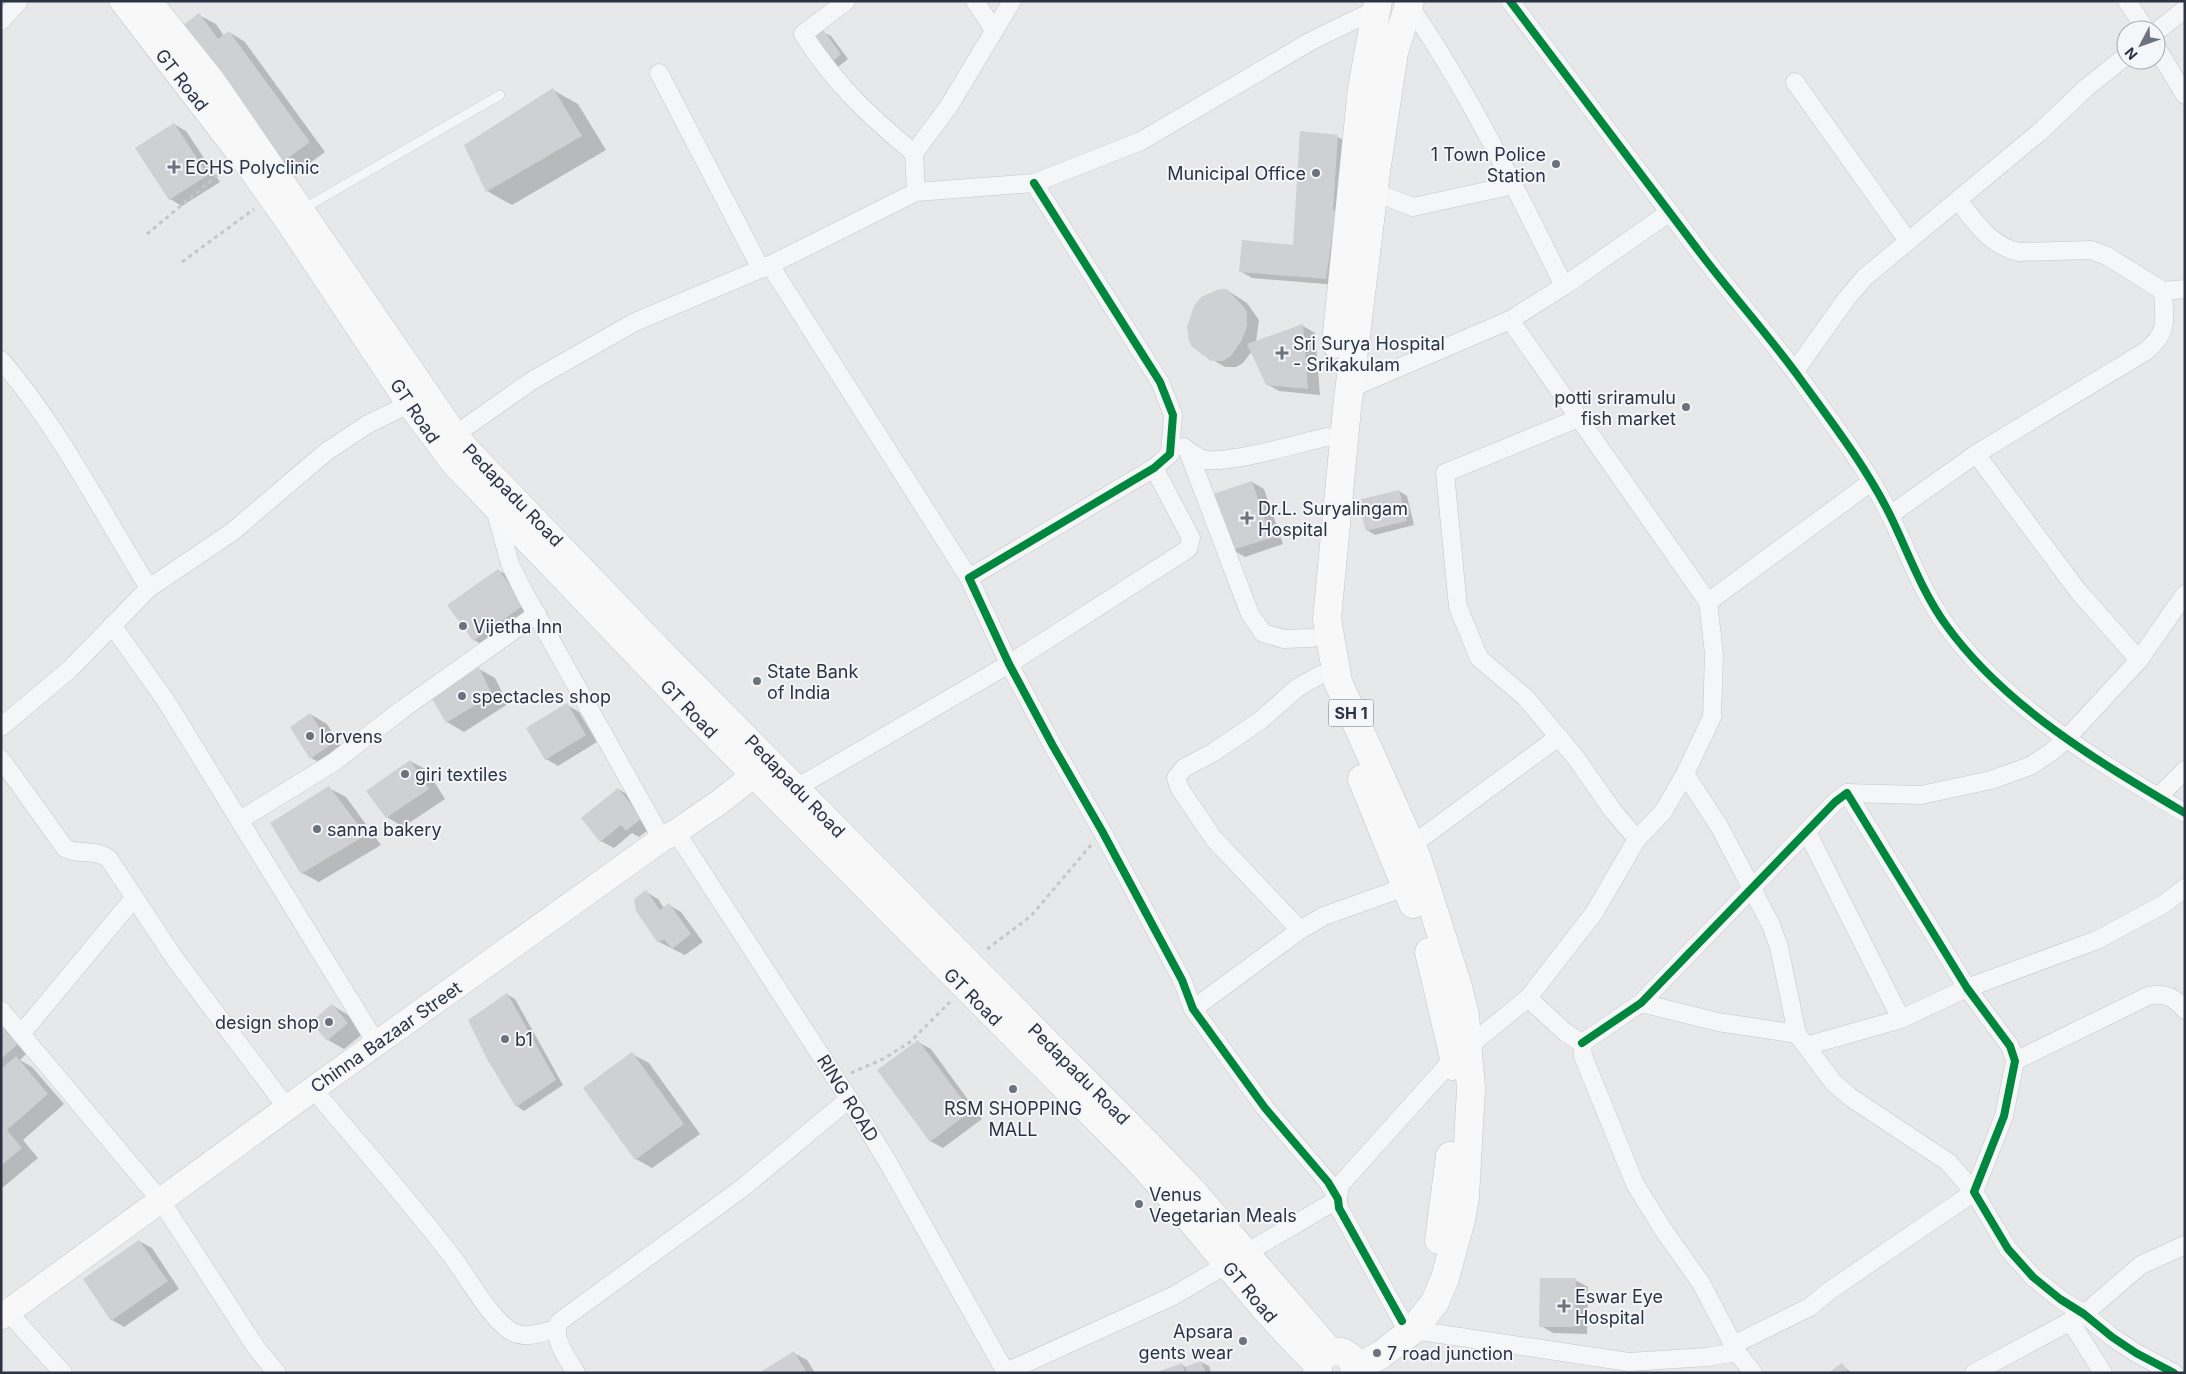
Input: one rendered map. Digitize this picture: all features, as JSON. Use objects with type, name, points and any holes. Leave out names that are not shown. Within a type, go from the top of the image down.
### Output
[{"type":"main road","name":"GT Road","points":[[122,1],[271,198],[409,404],[447,440],[495,508],[703,724],[760,764],[962,972]]},
{"type":"main road","name":"Pedapadu Road","points":[[149,1],[213,81],[303,209],[447,440],[664,654],[760,764],[798,787],[962,972],[1153,1148],[1236,1257]]},
{"type":"main road","name":"SH 1","points":[[1338,1365],[1382,1354],[1408,1325],[1435,1302],[1445,1278],[1461,1220],[1465,1197],[1470,1090],[1461,1052],[1408,886],[1403,852],[1338,682],[1327,619],[1349,389],[1374,192],[1394,52],[1409,3]]},
{"type":"main road","name":"SH 1","points":[[1377,5],[1362,88],[1327,437],[1312,603],[1312,638],[1320,675],[1403,852],[1417,858],[1465,1015],[1461,1052]]},
{"type":"main road","name":"Chinna Bazaar Street","points":[[5,1315],[313,1089],[669,836],[760,764]]},
{"type":"main road","name":"GT Road","points":[[1236,1257],[1286,1335],[1338,1365]]},
{"type":"street","points":[[1,22],[19,1]]},
{"type":"street","points":[[846,1],[803,34],[831,76],[844,90],[914,153]]},
{"type":"street","points":[[975,1],[994,30]]},
{"type":"street","points":[[916,192],[914,153],[949,106],[1012,1]]},
{"type":"street","points":[[1510,1],[1670,212],[1795,371],[1871,482],[1890,515],[1915,570],[1946,625],[1985,671],[2024,708],[2067,738],[2185,813]]},
{"type":"street","points":[[2127,1],[2139,20]]},
{"type":"street","points":[[1409,3],[1446,60],[1514,185],[1564,286]]},
{"type":"street","points":[[447,440],[533,380],[602,340],[675,304],[765,267],[916,192],[1034,183],[1141,141],[1311,41],[1377,5]]},
{"type":"street","points":[[2166,24],[2185,9]]},
{"type":"street","points":[[1795,371],[1846,298],[1865,277],[2042,130],[2086,88],[2116,64]]},
{"type":"street","points":[[2166,64],[2185,95]]},
{"type":"street","points":[[659,73],[765,267],[969,578],[1009,664],[1052,746],[1102,831],[1182,980],[1193,1009],[1265,1108],[1328,1182],[1338,1199]]},
{"type":"street","points":[[1795,82],[1908,241]]},
{"type":"street","points":[[969,578],[1154,468],[1170,454],[1173,415],[1160,382],[1034,183]]},
{"type":"street","points":[[1374,192],[1413,207],[1514,185]]},
{"type":"street","points":[[1958,200],[1981,229],[1997,244],[2007,249],[2019,252],[2091,250],[2107,256],[2163,291],[2185,290]]},
{"type":"street","points":[[1349,389],[1510,320],[1564,286],[1670,212]]},
{"type":"street","points":[[1890,515],[1976,454],[2146,352],[2158,341],[2165,325],[2163,291]]},
{"type":"street","points":[[1510,320],[1708,602],[1714,654],[1712,717],[1685,774],[1663,812],[1637,839],[1594,913],[1528,998],[1461,1052],[1340,1185],[1339,1208],[1408,1325],[1629,1362],[1707,1357],[1735,1349],[1810,1308],[1829,1291],[1974,1192],[2004,1116],[2015,1061],[2003,1034],[1967,988],[1847,793]]},
{"type":"street","points":[[1,360],[24,387],[68,452],[106,520],[149,588]]},
{"type":"street","points":[[1,727],[70,669],[149,588],[232,532],[326,452],[368,424],[409,404]]},
{"type":"street","points":[[1579,418],[1445,473],[1458,607],[1479,658],[1526,698],[1637,839]]},
{"type":"street","points":[[1172,433],[1188,451],[1250,614],[1263,633],[1284,639],[1312,638]]},
{"type":"street","points":[[1188,451],[1207,460],[1231,458],[1327,437]]},
{"type":"street","points":[[1976,454],[2078,591],[2138,660]]},
{"type":"street","points":[[798,787],[1009,664],[1188,549],[1191,538],[1154,468]]},
{"type":"street","points":[[1708,602],[1871,482]]},
{"type":"street","name":"RING ROAD","points":[[495,508],[510,564],[669,836],[850,1099],[886,1159],[1005,1372]]},
{"type":"street","points":[[1582,1043],[1641,1003],[1835,802],[1847,793],[1921,795],[1991,780],[2030,766],[2050,753],[2067,738],[2138,660],[2185,594]]},
{"type":"street","points":[[240,820],[334,762],[404,708],[538,614]]},
{"type":"street","points":[[112,625],[166,701],[376,1044]]},
{"type":"street","points":[[1300,930],[1214,839],[1180,790],[1176,778],[1184,768],[1214,752],[1260,720],[1297,688],[1320,675]]},
{"type":"street","points":[[1403,852],[1557,738]]},
{"type":"street","points":[[1,759],[64,848],[73,853],[100,852],[109,859],[175,959],[287,1108]]},
{"type":"street","points":[[2158,797],[2185,770]]},
{"type":"street","points":[[1685,774],[1720,826],[1751,890],[1771,925],[1779,947],[1801,1040],[1834,1082],[1850,1097],[1948,1162],[1974,1192],[2008,1249],[2033,1277],[2060,1298],[2077,1318],[2102,1373]]},
{"type":"street","points":[[1807,832],[1901,1020]]},
{"type":"street","points":[[1193,1009],[1300,930],[1324,916],[1408,886]]},
{"type":"street","points":[[1641,1003],[1801,1040],[1901,1020],[1967,988],[2097,940],[2164,904],[2185,888]]},
{"type":"street","points":[[21,1034],[134,898]]},
{"type":"street","points":[[2015,1061],[2148,996],[2161,993],[2176,1000],[2185,1010]]},
{"type":"street","points":[[1528,998],[1566,1033],[1582,1043]]},
{"type":"street","points":[[1,1010],[161,1201],[257,1349],[277,1373]]},
{"type":"street","points":[[1582,1043],[1583,1056],[1635,1184],[1664,1231],[1701,1283],[1735,1349],[1753,1373]]},
{"type":"street","points":[[313,1089],[451,1255],[503,1324],[520,1335],[533,1336],[556,1328],[565,1317],[745,1186],[850,1099]]},
{"type":"street","points":[[1005,1372],[1173,1296],[1236,1257],[1338,1199]]},
{"type":"street","points":[[1974,1373],[2077,1318],[2141,1265],[2157,1256],[2185,1245]]},
{"type":"street","points":[[5,1315],[63,1373]]},
{"type":"street","points":[[2077,1318],[2174,1373]]},
{"type":"street","points":[[556,1328],[558,1339],[576,1373]]},
{"type":"lane","points":[[303,209],[500,95]]},
{"type":"path","points":[[147,234],[241,156]]},
{"type":"path","points":[[182,262],[271,198]]},
{"type":"path","points":[[836,1079],[883,1059],[910,1042],[950,1004],[962,972],[1031,916],[1102,831]]},
{"type":"building","points":[[199,13],[218,39],[229,31],[310,142],[281,163],[182,26]]},
{"type":"building","points":[[823,30],[841,54],[830,64],[812,40]]},
{"type":"building","points":[[553,88],[582,136],[486,192],[464,145]]},
{"type":"building","points":[[174,123],[208,175],[169,200],[135,148]]},
{"type":"building","name":"Municipal Office","points":[[1300,131],[1338,135],[1333,210],[1344,211],[1342,239],[1332,237],[1326,279],[1239,272],[1242,240],[1293,245]]},
{"type":"building","points":[[1220,289],[1227,289],[1243,306],[1247,312],[1247,326],[1242,340],[1231,356],[1223,361],[1211,361],[1191,346],[1187,327],[1194,306],[1201,297]]},
{"type":"building","points":[[1303,324],[1308,389],[1266,385],[1247,344]]},
{"type":"building","points":[[1252,481],[1271,538],[1232,550],[1213,494]]},
{"type":"building","points":[[1399,490],[1407,521],[1366,531],[1358,500]]},
{"type":"building","points":[[498,569],[524,605],[473,641],[447,605]]},
{"type":"building","name":"spectacles shop","points":[[479,667],[492,695],[446,723],[431,697]]},
{"type":"building","points":[[567,703],[586,735],[545,760],[526,728]]},
{"type":"building","name":"lorvens","points":[[310,713],[330,745],[310,759],[290,727]]},
{"type":"building","name":"giri textiles","points":[[410,760],[429,789],[386,818],[366,791]]},
{"type":"building","name":"sanna bakery","points":[[329,786],[366,835],[301,874],[270,823]]},
{"type":"building","points":[[618,788],[642,818],[626,831],[621,825],[600,842],[581,818]]},
{"type":"building","points":[[646,890],[660,910],[669,903],[691,934],[672,949],[664,939],[658,943],[636,911],[634,899]]},
{"type":"building","name":"b1","points":[[507,993],[556,1080],[516,1107],[487,1059],[468,1020]]},
{"type":"building","name":"design shop","points":[[332,1004],[348,1023],[327,1041],[311,1022]]},
{"type":"building","points":[[1,1026],[18,1044],[1,1059]]},
{"type":"building","points":[[918,1040],[971,1111],[930,1142],[877,1070]]},
{"type":"building","points":[[632,1052],[684,1124],[635,1160],[583,1088]]},
{"type":"building","points":[[16,1056],[48,1094],[7,1130],[22,1148],[1,1166],[1,1069]]},
{"type":"building","points":[[139,1240],[168,1281],[111,1321],[83,1279]]},
{"type":"building","points":[[1540,1278],[1576,1278],[1575,1327],[1539,1327]]},
{"type":"building","points":[[794,1351],[807,1373],[759,1373]]},
{"type":"building","points":[[1201,1361],[1206,1373],[1187,1373],[1185,1367]]},
{"type":"building","points":[[1182,1363],[1185,1373],[1161,1373],[1160,1371]]},
{"type":"building","points":[[1842,1363],[1848,1371],[1828,1373]]},
{"type":"cycle path","points":[[1510,1],[1708,263],[1788,363],[1837,429],[1881,497],[1922,585],[1937,612],[1970,655],[1996,682],[2055,731],[2120,774],[2185,813]]},
{"type":"cycle path","points":[[1034,183],[1160,382],[1173,415],[1170,454],[1154,468],[969,578],[1009,664],[1182,980],[1193,1009],[1265,1108],[1328,1182],[1338,1199],[1339,1208],[1402,1321]]},
{"type":"cycle path","points":[[1582,1043],[1641,1003],[1835,802],[1847,793],[1967,988],[2010,1046],[2015,1061],[2004,1116],[1974,1192],[2008,1249],[2033,1277],[2112,1337],[2136,1353],[2174,1373]]},
{"type":"place","name":"1 Town Police Station","points":[[1556,164]]},
{"type":"place","name":"ECHS Polyclinic","points":[[174,167]]},
{"type":"place","name":"Municipal Office","points":[[1316,173]]},
{"type":"place","name":"Sri Surya Hospital - Srikakulam","points":[[1282,353]]},
{"type":"place","name":"potti sriramulu fish market","points":[[1686,407]]},
{"type":"place","name":"Dr.L. Suryalingam Hospital","points":[[1247,518]]},
{"type":"place","name":"Vijetha Inn","points":[[463,626]]},
{"type":"place","name":"State Bank of India","points":[[757,681]]},
{"type":"place","name":"spectacles shop","points":[[462,696]]},
{"type":"place","name":"lorvens","points":[[310,736]]},
{"type":"place","name":"giri textiles","points":[[405,774]]},
{"type":"place","name":"sanna bakery","points":[[317,829]]},
{"type":"place","name":"design shop","points":[[329,1022]]},
{"type":"place","name":"b1","points":[[505,1039]]},
{"type":"place","name":"RSM SHOPPING MALL","points":[[1013,1089]]},
{"type":"place","name":"Venus Vegetarian Meals","points":[[1139,1204]]},
{"type":"place","name":"Eswar Eye Hospital","points":[[1564,1306]]},
{"type":"place","name":"Apsara gents wear","points":[[1243,1341]]},
{"type":"place","name":"7 road junction","points":[[1377,1353]]}]
